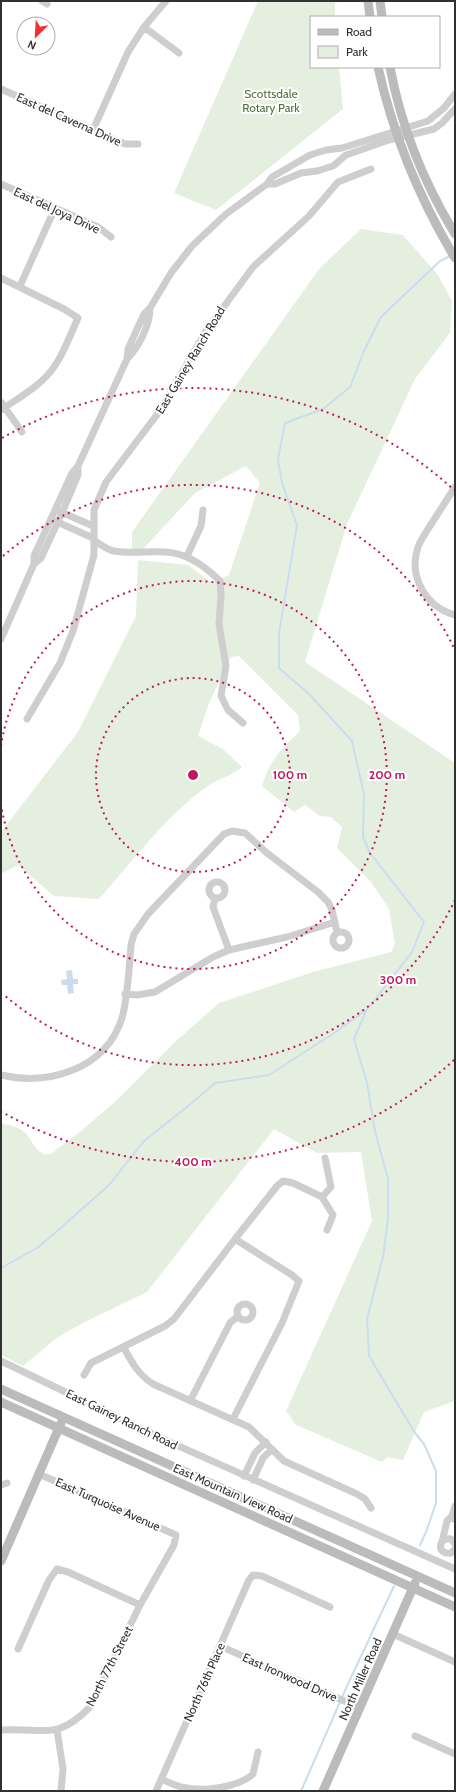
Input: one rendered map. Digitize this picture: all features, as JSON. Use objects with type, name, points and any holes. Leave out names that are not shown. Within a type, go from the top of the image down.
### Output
[{"type":"main road","points":[[368,1],[370,16]]},
{"type":"main road","points":[[380,1],[382,16]]},
{"type":"main road","points":[[378,68],[396,134],[416,185],[440,233],[455,258]]},
{"type":"main road","points":[[390,68],[408,131],[422,171],[455,234]]},
{"type":"main road","name":"East Mountain View Road","points":[[1,1389],[455,1593]]},
{"type":"main road","name":"East Mountain View Road","points":[[1,1402],[455,1607]]},
{"type":"main road","points":[[1,1561],[64,1418]]},
{"type":"main road","name":"North Miller Road","points":[[323,1791],[418,1576]]},
{"type":"street","points":[[93,130],[118,72],[144,27],[166,1]]},
{"type":"street","points":[[144,27],[179,53]]},
{"type":"street","name":"East del Caverna Drive","points":[[1,89],[125,144],[138,144]]},
{"type":"street","points":[[408,131],[428,121],[440,111],[455,94]]},
{"type":"street","points":[[1,639],[34,564],[34,556],[54,520],[72,473],[78,466],[128,359],[128,349],[144,314],[150,308],[171,273],[192,246],[226,214],[267,184],[272,177],[305,158],[326,150],[342,148],[408,131],[434,129],[455,109]]},
{"type":"street","points":[[440,111],[447,118]]},
{"type":"street","points":[[267,184],[275,184],[300,173],[332,166],[346,155],[396,134]]},
{"type":"street","points":[[342,148],[346,155]]},
{"type":"street","points":[[305,158],[310,172]]},
{"type":"street","name":"East Gainey Ranch Road","points":[[27,719],[68,647],[92,562],[94,510],[106,482],[159,412],[206,331],[249,272],[309,216],[338,182],[371,169]]},
{"type":"street","name":"East del Joya Drive","points":[[1,184],[98,228],[111,237]]},
{"type":"street","points":[[20,286],[55,208]]},
{"type":"street","points":[[1,278],[20,286],[78,318],[57,363],[50,372],[44,378],[2,407],[22,432]]},
{"type":"street","points":[[455,487],[418,546],[415,570],[425,595],[438,608],[455,615]]},
{"type":"street","points":[[187,556],[201,526],[203,510]]},
{"type":"street","points":[[58,511],[93,526]]},
{"type":"street","points":[[54,520],[113,551],[145,553],[165,551],[187,556],[207,568],[220,581],[221,596],[219,624],[226,666],[222,696],[228,710],[243,723]]},
{"type":"street","points":[[1,1075],[27,1079],[51,1077],[77,1070],[103,1051],[116,1031],[122,1017],[131,945],[134,934],[140,924],[224,834],[232,831],[245,834],[318,892],[328,902],[337,932]]},
{"type":"street","points":[[215,898],[213,907],[229,950]]},
{"type":"street","points":[[125,994],[137,995],[155,992],[213,957],[229,950],[287,937],[335,922]]},
{"type":"street","points":[[325,1158],[331,1187],[322,1197],[333,1215],[327,1230]]},
{"type":"street","name":"East Gainey Ranch Road","points":[[84,1375],[91,1363],[124,1348],[165,1326],[174,1319],[276,1186],[283,1180],[293,1183],[322,1197]]},
{"type":"street","points":[[233,1419],[282,1324],[299,1281],[235,1239]]},
{"type":"street","points":[[190,1400],[230,1323],[238,1316]]},
{"type":"street","points":[[124,1348],[135,1367],[144,1378],[249,1427],[284,1461],[365,1499],[371,1508]]},
{"type":"street","name":"East Gainey Ranch Road","points":[[1,1361],[244,1476],[455,1568]]},
{"type":"street","points":[[244,1476],[255,1453],[266,1442]]},
{"type":"street","points":[[253,1480],[263,1458],[272,1449]]},
{"type":"street","name":"East Turquoise Avenue","points":[[39,1474],[176,1535]]},
{"type":"street","points":[[455,1506],[454,1518],[447,1521],[440,1547],[444,1553],[451,1554],[455,1549]]},
{"type":"street","name":"North 77th Street","points":[[57,1730],[79,1719],[90,1707],[140,1605],[174,1545],[176,1535]]},
{"type":"street","points":[[442,1542],[448,1539],[455,1543]]},
{"type":"street","points":[[440,1562],[444,1553]]},
{"type":"street","points":[[18,1649],[49,1580],[57,1570],[68,1572],[140,1605]]},
{"type":"street","name":"North 76th Place","points":[[156,1791],[249,1580],[253,1574],[262,1576],[330,1607]]},
{"type":"street","points":[[393,1634],[455,1662]]},
{"type":"street","name":"East Ironwood Drive","points":[[220,1646],[360,1708]]},
{"type":"street","points":[[1,1730],[57,1730],[63,1769],[61,1791]]},
{"type":"street","points":[[415,1736],[455,1754]]},
{"type":"street","points":[[161,1779],[182,1787],[196,1789],[210,1789],[241,1782],[253,1774],[258,1752]]},
{"type":"green space","name":"Scottsdale Rotary Park","points":[[258,1],[335,1],[335,16],[310,16],[310,68],[339,68],[343,109],[216,210],[174,193]]},
{"type":"green space","points":[[361,229],[403,235],[438,275],[452,301],[450,333],[415,379],[347,524],[305,662],[455,763],[455,1401],[424,1412],[403,1460],[387,1457],[382,1462],[296,1425],[286,1411],[372,1221],[361,1152],[317,1153],[274,1129],[147,1292],[85,1322],[58,1337],[23,1366],[1,1355],[1,1123],[21,1130],[41,1153],[51,1154],[117,1100],[176,1041],[219,1003],[313,972],[391,952],[395,944],[389,909],[371,882],[337,848],[342,827],[331,817],[320,816],[305,805],[294,812],[262,786],[272,762],[287,743],[300,731],[298,715],[239,656],[231,657],[209,703],[198,736],[223,749],[242,767],[209,785],[190,800],[149,840],[99,899],[54,896],[18,865],[1,874],[1,832],[78,732],[136,616],[138,560],[188,565],[212,583],[229,575],[260,483],[246,466],[195,493],[143,549],[132,549],[132,532],[319,269]]},
{"type":"water","points":[[72,970],[73,979],[78,979],[78,984],[73,984],[74,993],[68,994],[67,985],[62,985],[61,980],[67,979],[66,971]]},
{"type":"waterway","points":[[420,1545],[436,1503],[436,1471],[424,1444],[415,1433],[369,1356],[367,1319],[383,1257],[388,1219],[388,1179],[375,1131],[367,1083],[354,1039],[366,1011],[412,952],[424,922],[370,853],[363,837],[364,794],[352,741],[310,695],[279,668],[279,633],[297,525],[282,483],[278,459],[285,423],[323,409],[350,387],[364,351],[381,317],[440,261],[450,256]]},
{"type":"waterway","points":[[1,1268],[37,1248],[56,1232],[109,1185],[144,1141],[215,1083],[269,1075],[365,1011]]},
{"type":"waterway","points":[[301,1791],[347,1686],[394,1586]]}]
